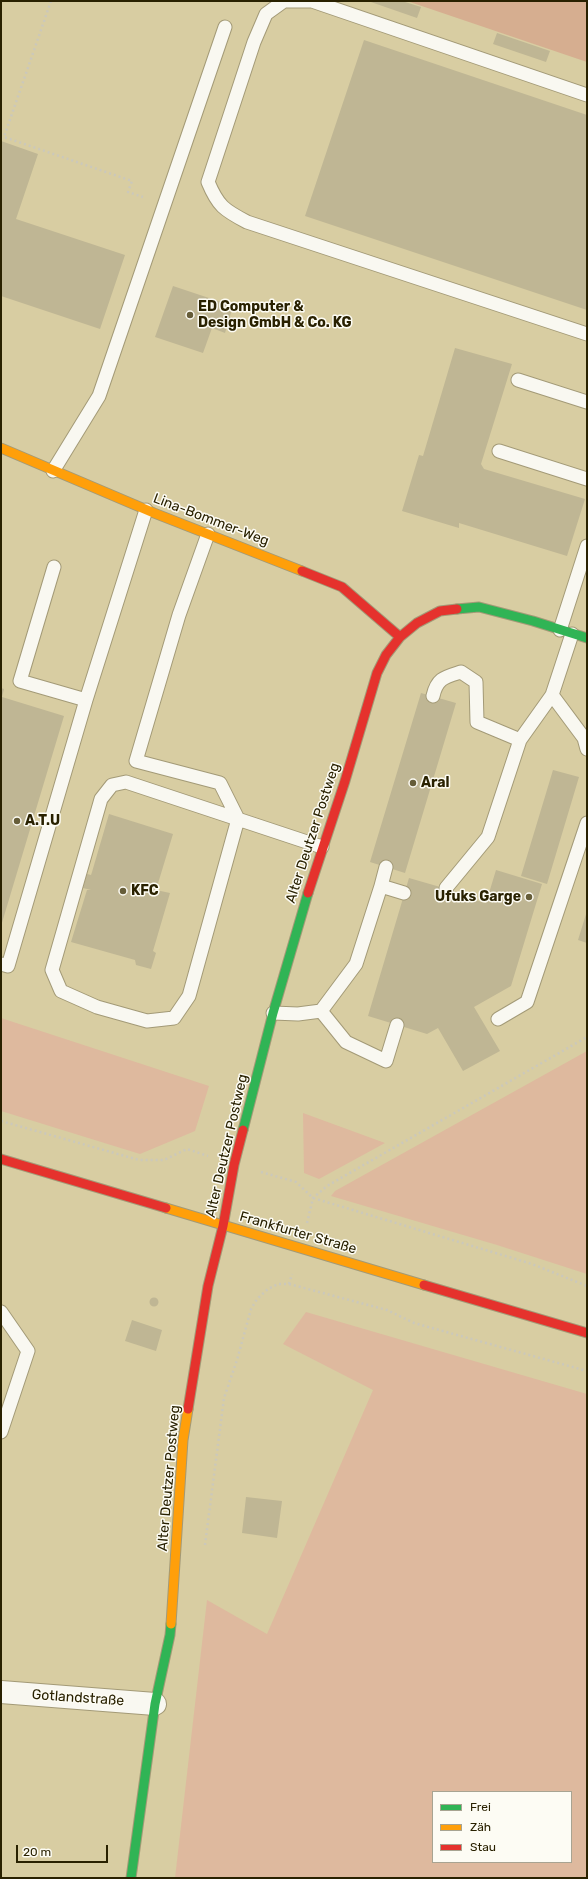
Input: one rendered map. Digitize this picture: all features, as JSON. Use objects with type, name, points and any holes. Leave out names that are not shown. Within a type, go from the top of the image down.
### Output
[{"type":"street","name":"Lina-Bommer-Weg","points":[[1,448],[146,510],[342,587],[400,637]]},
{"type":"street","name":"Alter Deutzer Postweg","points":[[132,1878],[156,1704],[170,1635],[183,1440],[208,1286],[224,1226],[234,1165],[273,1013],[304,904],[345,781],[377,673],[386,655],[400,637],[417,623],[440,612],[478,607],[534,621],[587,638]]},
{"type":"street","name":"Frankfurter Straße","points":[[1,1159],[587,1333]]},
{"type":"street","name":"Gotlandstraße","points":[[1,1692],[156,1704]]},
{"type":"lane","points":[[587,95],[312,1],[285,1],[266,14],[254,42],[208,182],[214,196],[222,207],[247,222],[587,334]]},
{"type":"lane","points":[[53,471],[99,396],[225,26]]},
{"type":"lane","points":[[518,380],[587,402]]},
{"type":"lane","points":[[498,451],[587,479]]},
{"type":"lane","points":[[1,964],[8,966],[86,700],[146,510]]},
{"type":"lane","points":[[208,534],[179,615],[136,761],[220,784],[238,819],[189,996],[174,1018],[147,1021],[97,1008],[61,991],[52,970],[101,799],[112,785],[126,782],[238,819],[322,847]]},
{"type":"lane","points":[[446,888],[488,837],[520,740],[552,695],[587,546]]},
{"type":"lane","points":[[54,567],[20,681],[86,700]]},
{"type":"lane","points":[[433,696],[435,689],[443,677],[461,672],[476,682],[477,722],[520,740]]},
{"type":"lane","points":[[552,695],[584,738],[587,749]]},
{"type":"lane","points":[[498,1019],[527,1002],[587,823]]},
{"type":"lane","points":[[273,1013],[298,1014],[321,1011],[356,964],[386,867]]},
{"type":"lane","points":[[381,886],[404,893]]},
{"type":"lane","points":[[321,1011],[346,1042],[386,1061],[397,1025]]},
{"type":"lane","points":[[1,1312],[28,1351],[1,1432]]},
{"type":"path","points":[[51,1],[3,136],[132,181],[128,192],[165,204]]},
{"type":"path","points":[[289,1284],[301,1248],[313,1198],[327,1186],[587,1037]]},
{"type":"path","points":[[1,1121],[139,1160],[164,1160],[187,1149],[234,1165],[296,1182],[313,1198],[532,1264],[587,1286]]},
{"type":"path","points":[[205,1549],[224,1398],[237,1360],[251,1309],[257,1299],[268,1289],[278,1284],[289,1284],[387,1310],[414,1323],[587,1371]]},
{"type":"shaded area","points":[[407,1],[587,1],[587,62]]},
{"type":"shaded area","points":[[1,1018],[209,1086],[195,1131],[140,1154],[1,1111]]},
{"type":"shaded area","points":[[587,1051],[587,1274],[497,1245],[331,1196],[335,1191]]},
{"type":"shaded area","points":[[303,1113],[385,1143],[319,1179],[304,1173]]},
{"type":"shaded area","points":[[306,1312],[587,1394],[587,1878],[175,1878],[207,1600],[267,1634],[373,1390],[283,1344]]},
{"type":"building","points":[[368,1],[402,1],[421,7],[417,18]]},
{"type":"building","points":[[497,33],[550,51],[546,62],[493,44]]},
{"type":"building","points":[[364,40],[587,115],[587,310],[305,216]]},
{"type":"building","points":[[1,141],[38,154],[16,219],[125,255],[100,329],[1,296]]},
{"type":"building","name":"ED Computer & Design GmbH & Co. KG","points":[[173,286],[233,306],[225,333],[212,328],[203,353],[155,337]]},
{"type":"building","points":[[455,348],[512,364],[481,464],[484,469],[585,499],[567,556],[459,523],[459,528],[402,511],[419,455],[423,456]]},
{"type":"building","name":"A.T.U","points":[[1,688],[4,689],[2,697],[64,716],[1,926]]},
{"type":"building","name":"Aral","points":[[421,693],[456,703],[405,873],[370,862]]},
{"type":"building","points":[[553,770],[579,777],[547,884],[521,876]]},
{"type":"building","name":"KFC","points":[[109,814],[173,834],[156,890],[170,893],[153,951],[156,953],[151,969],[136,965],[135,960],[71,942],[87,890],[91,890],[83,888],[87,874],[91,875]]},
{"type":"building","points":[[496,870],[542,884],[511,986],[474,1007],[500,1051],[463,1071],[438,1028],[427,1034],[368,1016],[409,878],[468,895],[468,898],[486,903]]},
{"type":"building","points":[[587,911],[587,943],[578,940]]},
{"type":"building","points":[[152,1298],[156,1298],[158,1302],[156,1306],[152,1306],[150,1304],[150,1300]]},
{"type":"building","points":[[132,1320],[162,1330],[156,1351],[125,1341]]},
{"type":"building","points":[[246,1497],[282,1501],[277,1538],[242,1533]]},
{"type":"traffic: fast","points":[[457,609],[479,607],[533,621],[587,638]]},
{"type":"traffic: fast","points":[[243,1130],[273,1013],[308,893]]},
{"type":"traffic: fast","points":[[131,1878],[155,1704],[171,1624]]},
{"type":"traffic: slow","points":[[1,448],[154,513],[302,571]]},
{"type":"traffic: slow","points":[[166,1208],[424,1285]]},
{"type":"traffic: slow","points":[[171,1624],[183,1440],[188,1409]]},
{"type":"traffic: jam","points":[[302,571],[342,587],[400,637]]},
{"type":"traffic: jam","points":[[308,893],[345,781],[377,673],[386,655],[400,637],[417,623],[440,611],[457,609]]},
{"type":"traffic: jam","points":[[188,1409],[208,1286],[223,1226],[234,1165],[243,1130]]},
{"type":"traffic: jam","points":[[1,1159],[166,1208]]},
{"type":"traffic: jam","points":[[424,1285],[587,1333]]},
{"type":"place","name":"ED Computer & Design GmbH & Co. KG","points":[[190,315]]},
{"type":"place","name":"Aral","points":[[413,783]]},
{"type":"place","name":"A.T.U","points":[[17,821]]},
{"type":"place","name":"KFC","points":[[123,891]]},
{"type":"place","name":"Ufuks Garge","points":[[529,897]]}]
